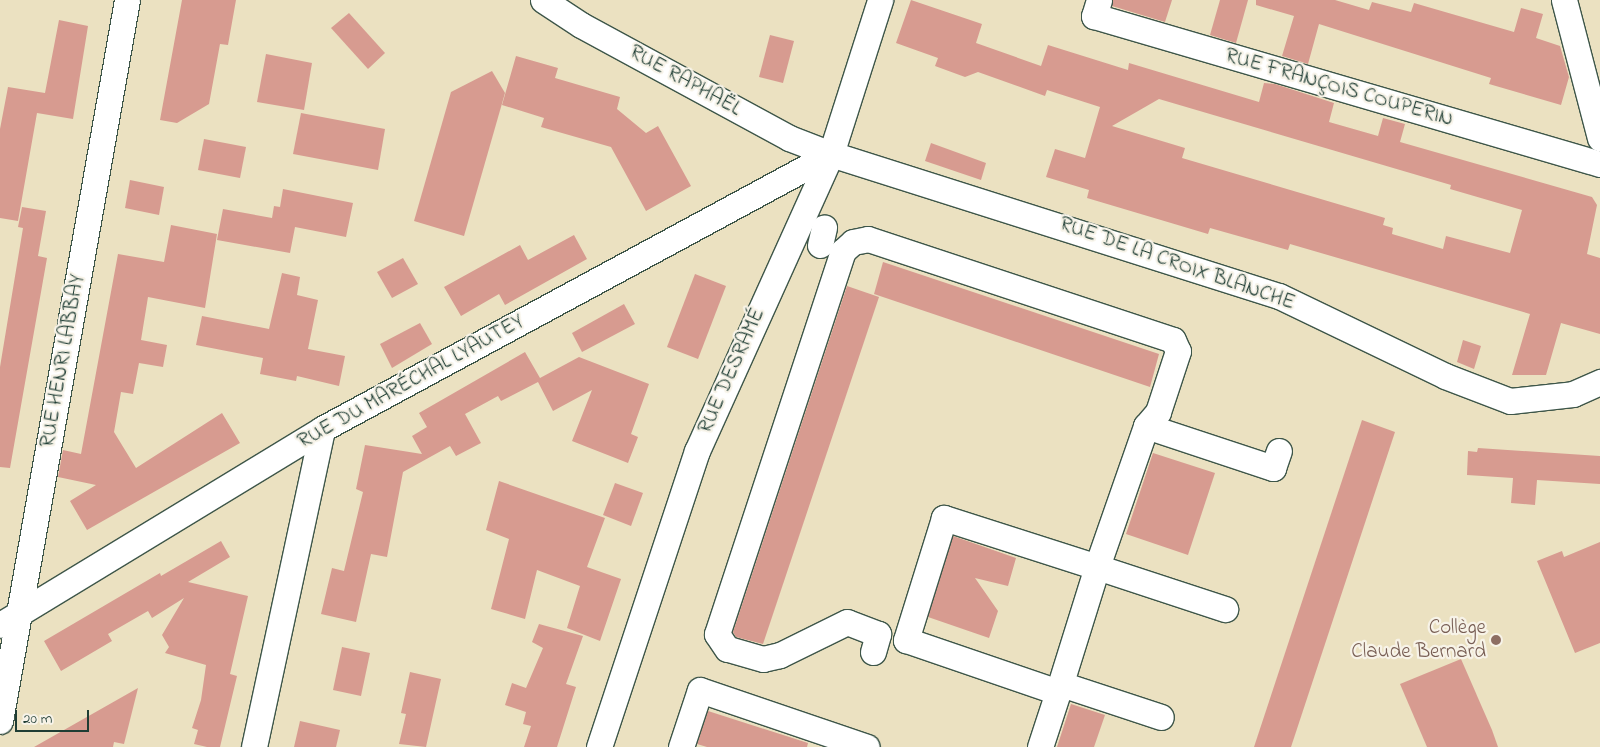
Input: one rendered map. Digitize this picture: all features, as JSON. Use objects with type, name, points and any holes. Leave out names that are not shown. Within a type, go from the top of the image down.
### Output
[{"type":"street","name":"RUE HENRI LABBAY","points":[[0,721],[9,619],[127,0]]},
{"type":"street","name":"RUE RAPHAËL","points":[[543,0],[580,25],[789,138],[831,154]]},
{"type":"street","name":"RUE DESRAMÉ","points":[[598,747],[696,451],[831,154],[880,0]]},
{"type":"street","name":"RUE FRANÇOIS COUPERIN","points":[[1099,0],[1094,16],[1600,164]]},
{"type":"street","points":[[1564,0],[1600,138]]},
{"type":"street","name":"RUE DU MARÉCHAL LYAUTEY","points":[[9,619],[322,429],[831,154]]},
{"type":"street","name":"RUE DE LA CROIX BLANCHE","points":[[831,154],[1280,296],[1445,376],[1510,401],[1573,394],[1600,382]]},
{"type":"street","points":[[873,652],[878,634],[847,622],[780,655],[764,659],[727,649],[716,634],[843,251],[853,242],[868,239],[1173,340],[1178,351],[1158,412],[1146,426],[1097,567],[1040,747]]},
{"type":"street","points":[[1146,426],[1273,468],[1279,451]]},
{"type":"street","points":[[254,747],[322,429]]},
{"type":"street","points":[[1161,717],[1059,688],[906,640],[944,518],[1225,609]]},
{"type":"street","points":[[681,747],[707,682],[867,747]]},
{"type":"building","points":[[182,0],[236,0],[228,45],[220,44],[209,104],[177,123],[160,120]]},
{"type":"building","points":[[911,0],[982,24],[976,43],[1041,66],[1048,45],[1128,70],[1129,63],[1259,102],[1264,83],[1275,84],[1334,103],[1329,122],[1378,136],[1383,118],[1405,124],[1400,142],[1592,197],[1597,205],[1587,254],[1600,258],[1600,334],[1561,323],[1546,375],[1512,375],[1530,314],[1290,244],[1288,250],[1210,228],[1208,234],[1087,198],[1089,190],[1046,177],[1055,149],[1085,158],[1100,107],[1047,90],[1045,96],[978,72],[965,77],[935,66],[938,58],[896,43]],"holes":[[[1159,99],[1451,185],[1450,189],[1522,210],[1510,253],[1446,236],[1443,249],[1392,234],[1393,228],[1383,225],[1385,218],[1182,158],[1185,148],[1112,126]]]},
{"type":"building","points":[[1113,0],[1172,0],[1165,22],[1112,6]]},
{"type":"building","points":[[1220,0],[1248,0],[1236,43],[1210,35]]},
{"type":"building","points":[[1256,0],[1335,0],[1369,10],[1372,2],[1411,12],[1414,3],[1514,32],[1521,8],[1543,14],[1536,38],[1560,46],[1569,77],[1561,105],[1489,84],[1491,78],[1319,24],[1308,64],[1282,56],[1294,16],[1256,5]]},
{"type":"building","points":[[349,13],[385,53],[368,69],[331,28]]},
{"type":"building","points":[[59,20],[88,26],[73,119],[37,113],[18,221],[0,218],[0,129],[8,87],[45,93]]},
{"type":"building","points":[[770,35],[794,41],[783,83],[759,77]]},
{"type":"building","points":[[266,54],[312,63],[304,110],[257,102]]},
{"type":"building","points":[[516,56],[558,68],[555,78],[620,97],[617,109],[646,133],[658,126],[691,186],[646,211],[611,147],[541,127],[544,118],[502,105]]},
{"type":"building","points":[[492,71],[505,93],[464,236],[414,221],[451,92]]},
{"type":"building","points":[[301,113],[385,129],[378,170],[293,154]]},
{"type":"building","points":[[204,139],[246,147],[240,178],[198,170]]},
{"type":"building","points":[[931,143],[986,163],[981,180],[925,161]]},
{"type":"building","points":[[130,180],[164,187],[159,215],[125,208]]},
{"type":"building","points":[[283,189],[353,203],[346,237],[295,227],[290,253],[217,240],[223,209],[272,218],[274,206],[280,207]]},
{"type":"building","points":[[22,207],[46,211],[38,256],[47,258],[10,468],[0,467],[0,367],[23,228],[18,227]]},
{"type":"building","points":[[171,225],[217,234],[205,308],[148,297],[141,340],[167,345],[163,367],[139,363],[133,394],[121,392],[114,432],[136,468],[222,413],[240,443],[87,530],[70,501],[96,485],[58,477],[63,450],[81,454],[118,254],[164,262]]},
{"type":"building","points":[[574,235],[587,259],[505,305],[499,294],[461,316],[444,287],[520,245],[528,260]]},
{"type":"building","points":[[403,258],[418,284],[392,298],[377,272]]},
{"type":"building","points":[[883,262],[1159,354],[1150,387],[874,294]]},
{"type":"building","points":[[282,273],[300,277],[297,295],[318,300],[308,349],[345,356],[339,386],[297,376],[296,381],[260,374],[263,358],[196,345],[202,316],[269,329]]},
{"type":"building","points":[[695,274],[726,286],[698,359],[667,347]]},
{"type":"building","points":[[847,286],[879,297],[763,644],[736,637],[733,632]]},
{"type":"building","points":[[624,304],[635,324],[582,352],[572,333]]},
{"type":"building","points":[[420,323],[432,344],[392,368],[380,344]]},
{"type":"building","points":[[1463,340],[1481,346],[1474,369],[1457,362]]},
{"type":"building","points":[[525,352],[540,378],[579,357],[649,384],[631,434],[638,437],[628,463],[572,441],[592,390],[553,411],[538,382],[501,401],[498,396],[465,414],[481,443],[456,456],[450,446],[403,472],[387,557],[371,554],[356,622],[321,614],[332,568],[344,571],[363,492],[356,489],[365,445],[422,454],[412,436],[427,427],[419,413]]},
{"type":"building","points":[[1362,420],[1395,432],[1291,747],[1254,747]]},
{"type":"building","points":[[1478,448],[1600,456],[1600,484],[1537,480],[1535,505],[1511,503],[1513,478],[1467,475],[1468,451],[1477,452]]},
{"type":"building","points":[[1153,453],[1215,473],[1188,555],[1126,534]]},
{"type":"building","points":[[499,481],[605,518],[587,567],[621,579],[600,641],[567,628],[580,586],[537,570],[525,619],[491,609],[509,539],[486,530]]},
{"type":"building","points":[[615,483],[643,493],[631,526],[603,515]]},
{"type":"building","points":[[953,536],[1016,558],[1008,586],[975,578],[998,611],[989,638],[928,617]]},
{"type":"building","points":[[221,541],[230,557],[188,582],[248,596],[230,674],[237,676],[220,747],[207,747],[194,744],[198,730],[192,728],[201,700],[206,665],[165,653],[169,647],[162,635],[184,598],[152,618],[148,611],[108,634],[112,641],[61,671],[44,641],[160,573],[161,576]]},
{"type":"building","points":[[1600,542],[1600,643],[1575,653],[1537,561],[1562,551],[1564,557]]},
{"type":"building","points":[[539,624],[583,636],[566,684],[576,687],[557,747],[524,747],[531,726],[523,724],[526,712],[505,705],[512,683],[526,688],[543,648],[532,642]]},
{"type":"building","points":[[342,647],[370,653],[361,696],[333,690]]},
{"type":"building","points":[[1461,659],[1498,747],[1427,747],[1400,684]]},
{"type":"building","points":[[410,672],[441,679],[426,747],[399,744],[406,714],[401,713]]},
{"type":"building","points":[[138,688],[124,744],[114,742],[113,747],[34,747]]},
{"type":"building","points":[[1071,704],[1105,715],[1094,747],[1057,747]]},
{"type":"building","points":[[708,711],[808,743],[807,747],[707,747],[697,744]]},
{"type":"building","points":[[300,721],[340,730],[336,747],[294,747]]},
{"type":"place","name":"Collège Claude Bernard","points":[[1496,640]]}]
